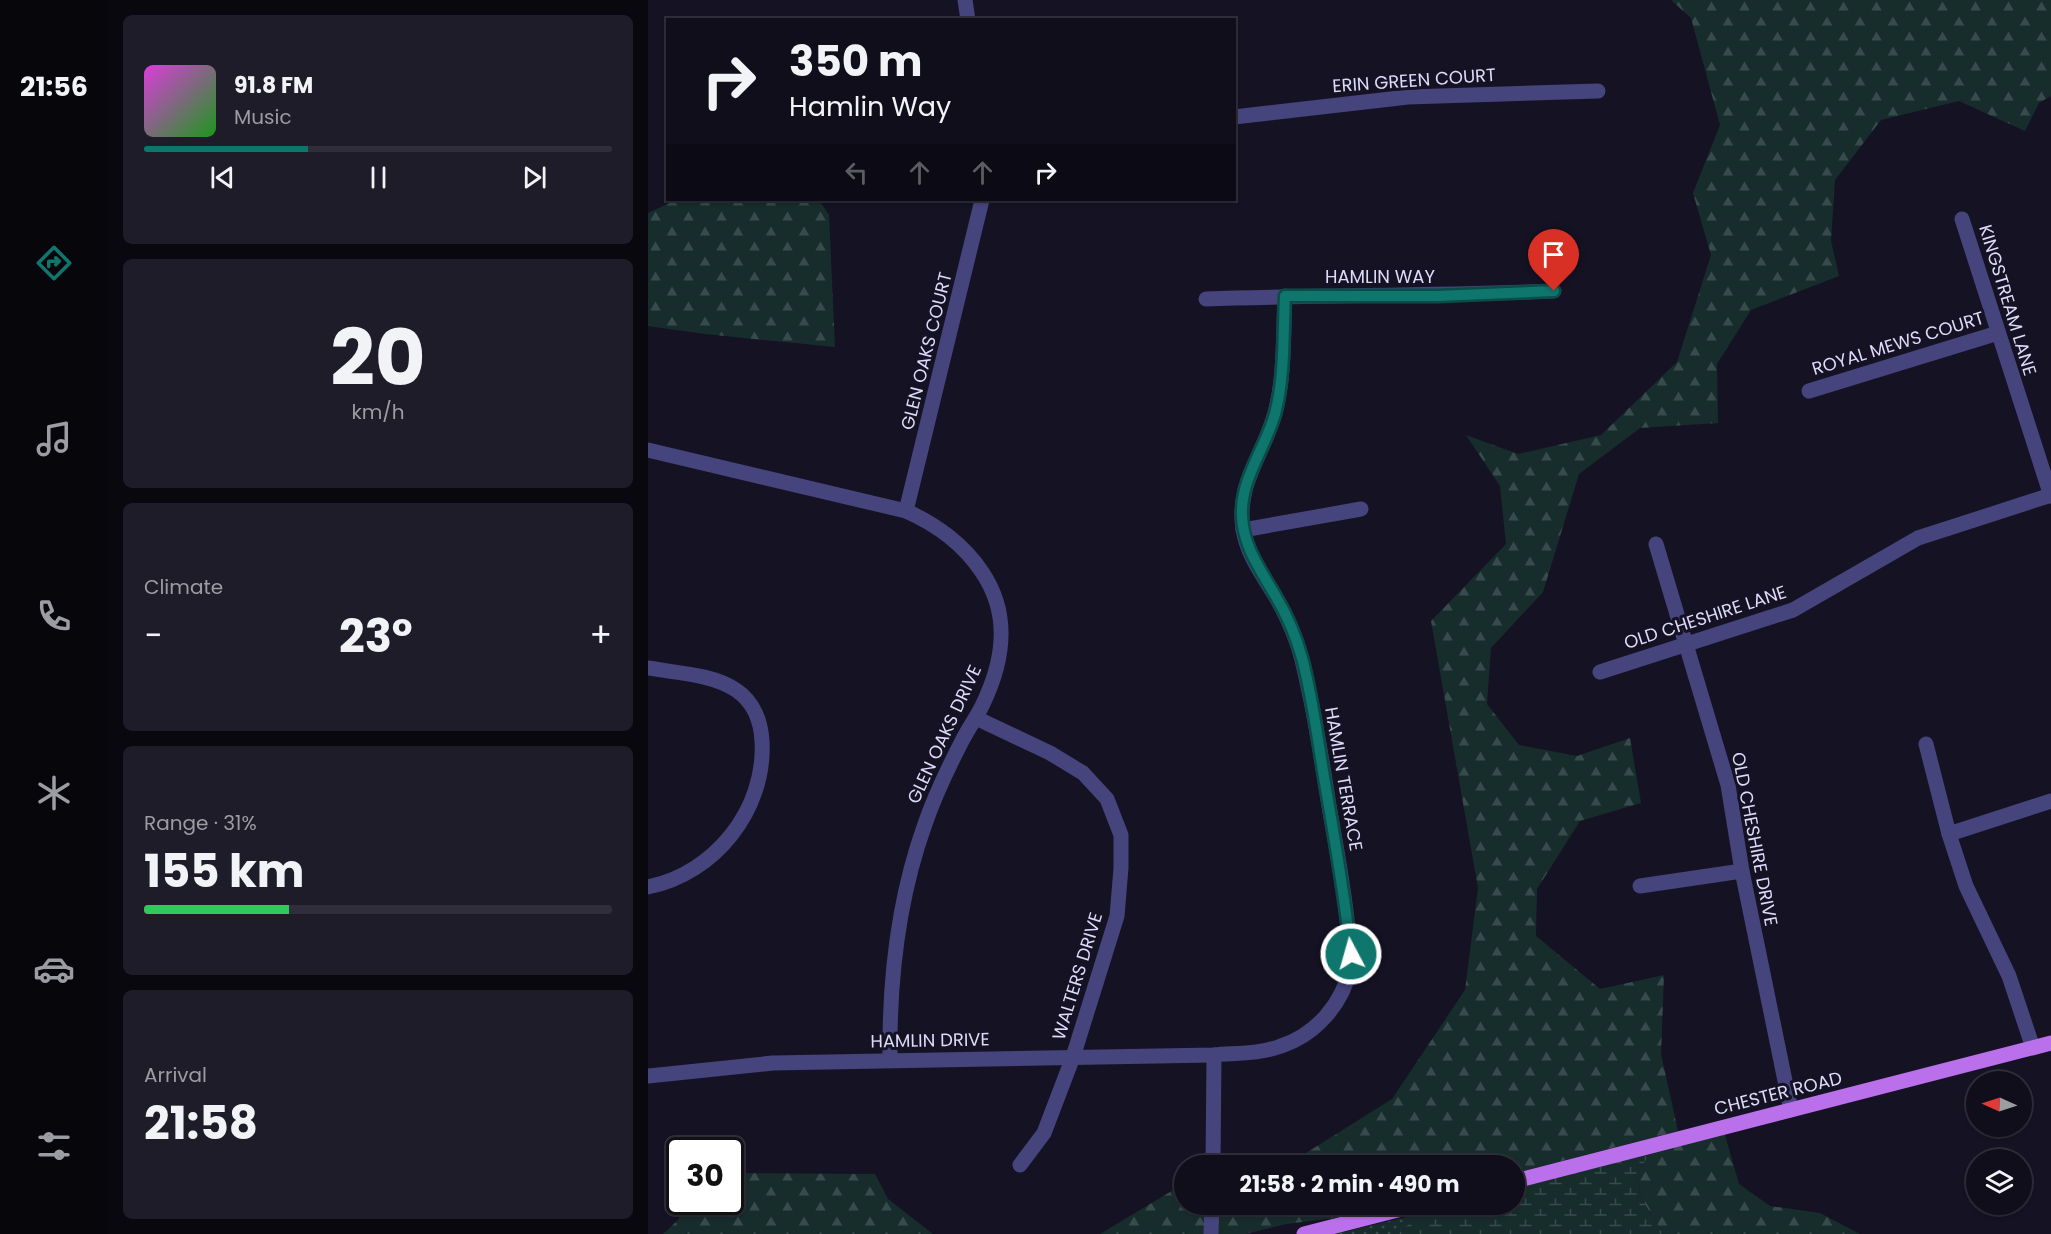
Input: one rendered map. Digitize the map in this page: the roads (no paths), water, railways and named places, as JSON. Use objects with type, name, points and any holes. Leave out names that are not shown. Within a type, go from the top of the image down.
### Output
[{"type":"main road","name":"CHESTER ROAD","points":[[1525,1177],[2051,1043]]},
{"type":"main road","points":[[1304,1234],[1378,1215]]},
{"type":"street","points":[[965,0],[968,18]]},
{"type":"street","name":"ERIN GREEN COURT","points":[[1236,117],[1408,97],[1598,91]]},
{"type":"street","name":"GLEN OAKS COURT","points":[[906,511],[982,201]]},
{"type":"street","name":"KINGSTREAM LANE","points":[[1962,219],[2051,496]]},
{"type":"street","name":"HAMLIN WAY","points":[[1206,299],[1285,296],[1437,296],[1554,291]]},
{"type":"street","name":"HAMLIN TERRACE","points":[[1214,1054],[1264,1051],[1299,1038],[1315,1027],[1328,1014],[1346,984],[1351,954],[1346,904],[1303,660],[1289,622],[1248,549],[1243,530],[1244,492],[1274,415],[1281,385],[1285,296]]},
{"type":"street","name":"ROYAL MEWS COURT","points":[[1809,390],[1998,333]]},
{"type":"street","name":"GLEN OAKS DRIVE","points":[[648,450],[906,511],[923,519],[963,548],[977,564],[995,595],[1001,620],[1001,645],[990,686],[941,785],[925,824],[912,868],[897,944],[891,1005],[890,1060]]},
{"type":"street","name":"OLD CHESHIRE LANE","points":[[1600,672],[1792,610],[1918,538],[2051,496]]},
{"type":"street","points":[[1243,530],[1361,509]]},
{"type":"street","name":"OLD CHESHIRE DRIVE","points":[[1656,544],[1728,785],[1742,871],[1791,1110]]},
{"type":"street","points":[[648,668],[706,678],[737,690],[755,711],[761,727],[763,748],[760,774],[754,795],[735,830],[703,864],[669,882],[648,887]]},
{"type":"street","name":"WALTERS DRIVE","points":[[976,718],[1050,753],[1083,772],[1107,799],[1121,836],[1117,916],[1073,1057],[1044,1133],[1020,1165]]},
{"type":"street","points":[[1926,744],[1949,834],[1966,886],[2009,976],[2033,1048]]},
{"type":"street","points":[[1949,834],[2051,801]]},
{"type":"street","points":[[1640,886],[1742,871]]},
{"type":"street","points":[[1213,1155],[1214,1054]]},
{"type":"street","name":"HAMLIN DRIVE","points":[[648,1076],[773,1063],[1214,1054]]},
{"type":"street","points":[[1211,1234],[1212,1215]]}]
